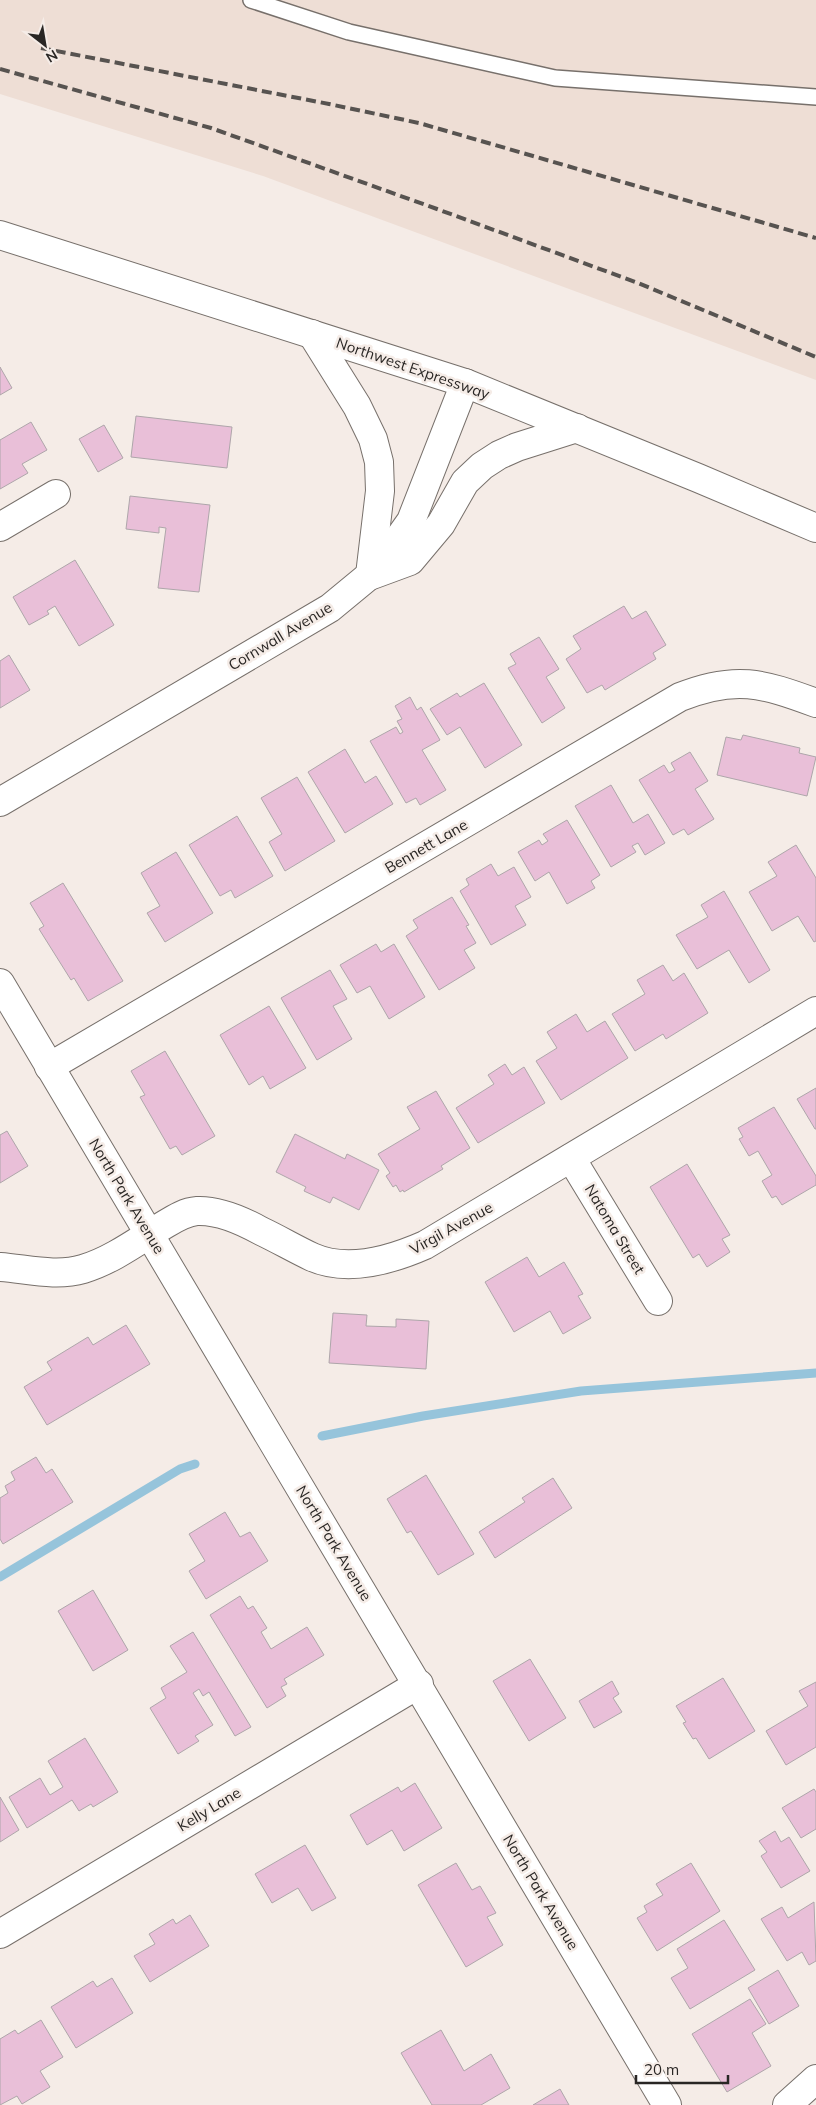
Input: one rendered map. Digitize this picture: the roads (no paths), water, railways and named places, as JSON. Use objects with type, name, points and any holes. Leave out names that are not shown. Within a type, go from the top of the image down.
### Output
[{"type":"street","name":"Northwest Expressway","points":[[0,234],[465,383],[816,528]]},
{"type":"street","points":[[312,334],[357,406],[373,439],[379,462],[380,492],[370,575],[410,561],[441,524],[465,482],[482,466],[516,447],[577,428]]},
{"type":"street","name":"Cornwall Avenue","points":[[0,802],[330,608],[370,575],[411,521],[465,383]]},
{"type":"street","points":[[0,527],[56,494]]},
{"type":"street","name":"Bennett Lane","points":[[50,1067],[680,697],[700,689],[722,684],[755,684],[775,687],[816,703]]},
{"type":"street","name":"North Park Avenue","points":[[0,983],[419,1684],[667,2105]]},
{"type":"street","name":"Virgil Avenue","points":[[0,1267],[51,1273],[82,1269],[111,1257],[179,1216],[194,1211],[209,1212],[250,1225],[313,1257],[327,1262],[356,1263],[380,1261],[404,1254],[426,1245],[816,1011]]},
{"type":"street","name":"Natoma Street","points":[[571,1158],[658,1301]]},
{"type":"street","name":"Kelly Lane","points":[[0,1934],[419,1684]]},
{"type":"street","points":[[788,2105],[816,2079]]},
{"type":"lane","points":[[251,0],[349,32],[555,78],[816,97]]},
{"type":"waterway","points":[[322,1436],[423,1416],[581,1391],[816,1373]]},
{"type":"waterway","points":[[0,1577],[180,1469],[195,1464]]},
{"type":"railway","points":[[41,48],[419,123],[816,238]]},
{"type":"railway","points":[[0,69],[211,128],[638,283],[816,357]]}]
